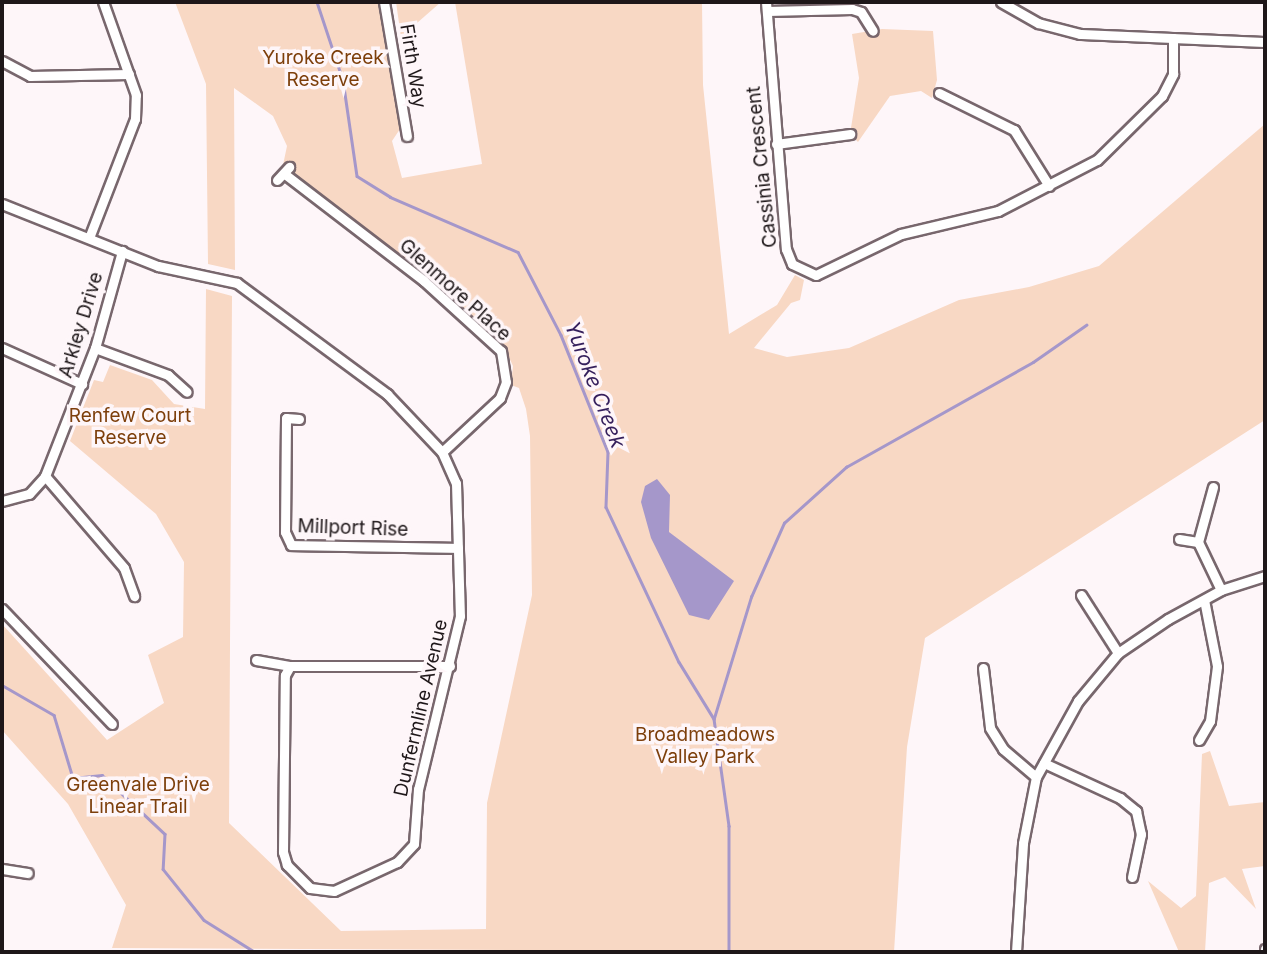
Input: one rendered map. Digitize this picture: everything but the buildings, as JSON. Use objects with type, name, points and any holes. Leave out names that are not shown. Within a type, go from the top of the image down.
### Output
[{"type":"street","points":[[89,238],[130,145],[136,95],[103,2]]},
{"type":"street","name":"Firth Way","points":[[384,2],[407,136]]},
{"type":"street","points":[[1001,2],[1038,23],[1080,34],[1265,42]]},
{"type":"street","points":[[766,6],[852,9],[861,12],[873,31]]},
{"type":"street","name":"Cassinia Crescent","points":[[766,6],[786,249],[792,264],[816,275],[901,234],[998,211],[1097,160],[1162,96],[1173,74],[1173,38]]},
{"type":"street","points":[[2,61],[30,76],[129,74]]},
{"type":"street","points":[[939,93],[1014,130],[1049,186]]},
{"type":"street","points":[[776,144],[850,134]]},
{"type":"street","name":"Glenmore Place","points":[[284,174],[424,281],[501,351],[506,383],[500,398],[442,452]]},
{"type":"street","name":"Dunfermline Avenue","points":[[2,204],[158,266],[237,283],[387,394],[442,452],[456,483],[460,616],[418,789],[414,844],[397,862],[322,892],[287,865],[283,852],[285,675],[290,666]]},
{"type":"street","name":"Arkley Drive","points":[[45,476],[95,348],[122,251]]},
{"type":"street","points":[[2,348],[82,384]]},
{"type":"street","points":[[95,348],[168,375],[187,392]]},
{"type":"street","name":"Millport Rise","points":[[299,419],[283,417],[285,531],[291,545],[458,548]]},
{"type":"street","points":[[2,501],[29,494],[45,476],[124,568],[134,596]]},
{"type":"street","points":[[1213,487],[1198,542],[1221,590]]},
{"type":"street","points":[[1179,539],[1198,542]]},
{"type":"street","points":[[1016,952],[1023,843],[1036,777],[1078,701],[1118,653],[1221,590],[1265,576]]},
{"type":"street","points":[[1081,595],[1118,653]]},
{"type":"street","points":[[1199,740],[1210,720],[1217,666],[1204,600]]},
{"type":"street","points":[[2,609],[112,724]]},
{"type":"street","points":[[256,660],[290,666],[450,666]]},
{"type":"street","points":[[983,668],[990,728],[1003,749],[1036,777]]},
{"type":"street","points":[[1044,763],[1120,797],[1136,811],[1141,834],[1132,877]]},
{"type":"street","points":[[2,869],[28,873]]},
{"type":"green space","points":[[175,2],[380,2],[400,129],[392,141],[402,178],[482,164],[455,2],[702,2],[703,85],[729,334],[777,305],[795,275],[804,280],[800,300],[791,303],[754,348],[787,357],[849,348],[959,300],[1029,287],[1099,266],[1265,124],[1265,420],[925,638],[907,747],[894,952],[112,948],[126,905],[68,804],[2,730],[2,624],[107,740],[164,703],[148,655],[183,637],[184,562],[156,514],[70,441],[94,380],[103,382],[110,365],[152,380],[174,404],[205,409],[206,289],[232,296],[229,823],[341,931],[486,929],[487,803],[532,595],[530,436],[526,409],[519,388],[511,385],[513,366],[507,353],[432,281],[283,165],[287,146],[273,116],[234,88],[235,270],[208,264],[206,84]]},
{"type":"green space","points":[[396,2],[441,2],[401,37]]},
{"type":"green space","points":[[882,29],[933,31],[937,80],[932,98],[921,91],[890,96],[858,142],[850,134],[859,78],[852,34]]},
{"type":"green space","points":[[1210,751],[1229,806],[1265,802],[1265,866],[1242,869],[1256,909],[1225,877],[1209,883],[1205,952],[1179,952],[1148,881],[1181,908],[1196,896],[1202,754]]},
{"type":"shaded area","points":[[657,479],[670,495],[669,532],[734,581],[709,620],[689,615],[651,538],[641,502],[645,486]]},
{"type":"waterway","name":"Yuroke Creek","points":[[317,2],[343,80],[357,176],[390,197],[518,252],[561,335],[608,452],[606,507],[679,662],[714,719],[729,826],[729,952]]},
{"type":"waterway","points":[[714,718],[751,597],[784,523],[846,467],[1033,362],[1086,325]]},
{"type":"waterway","points":[[2,685],[54,715],[73,778],[102,775],[165,834],[163,869],[204,920],[255,952]]},
{"type":"park label","name":"Yuroke Creek Reserve","points":[[323,69]]},
{"type":"park label","name":"Renfew Court Reserve","points":[[130,427]]},
{"type":"park label","name":"Broadmeadows Valley Park","points":[[705,746]]},
{"type":"park label","name":"Greenvale Drive Linear Trail","points":[[138,796]]}]
